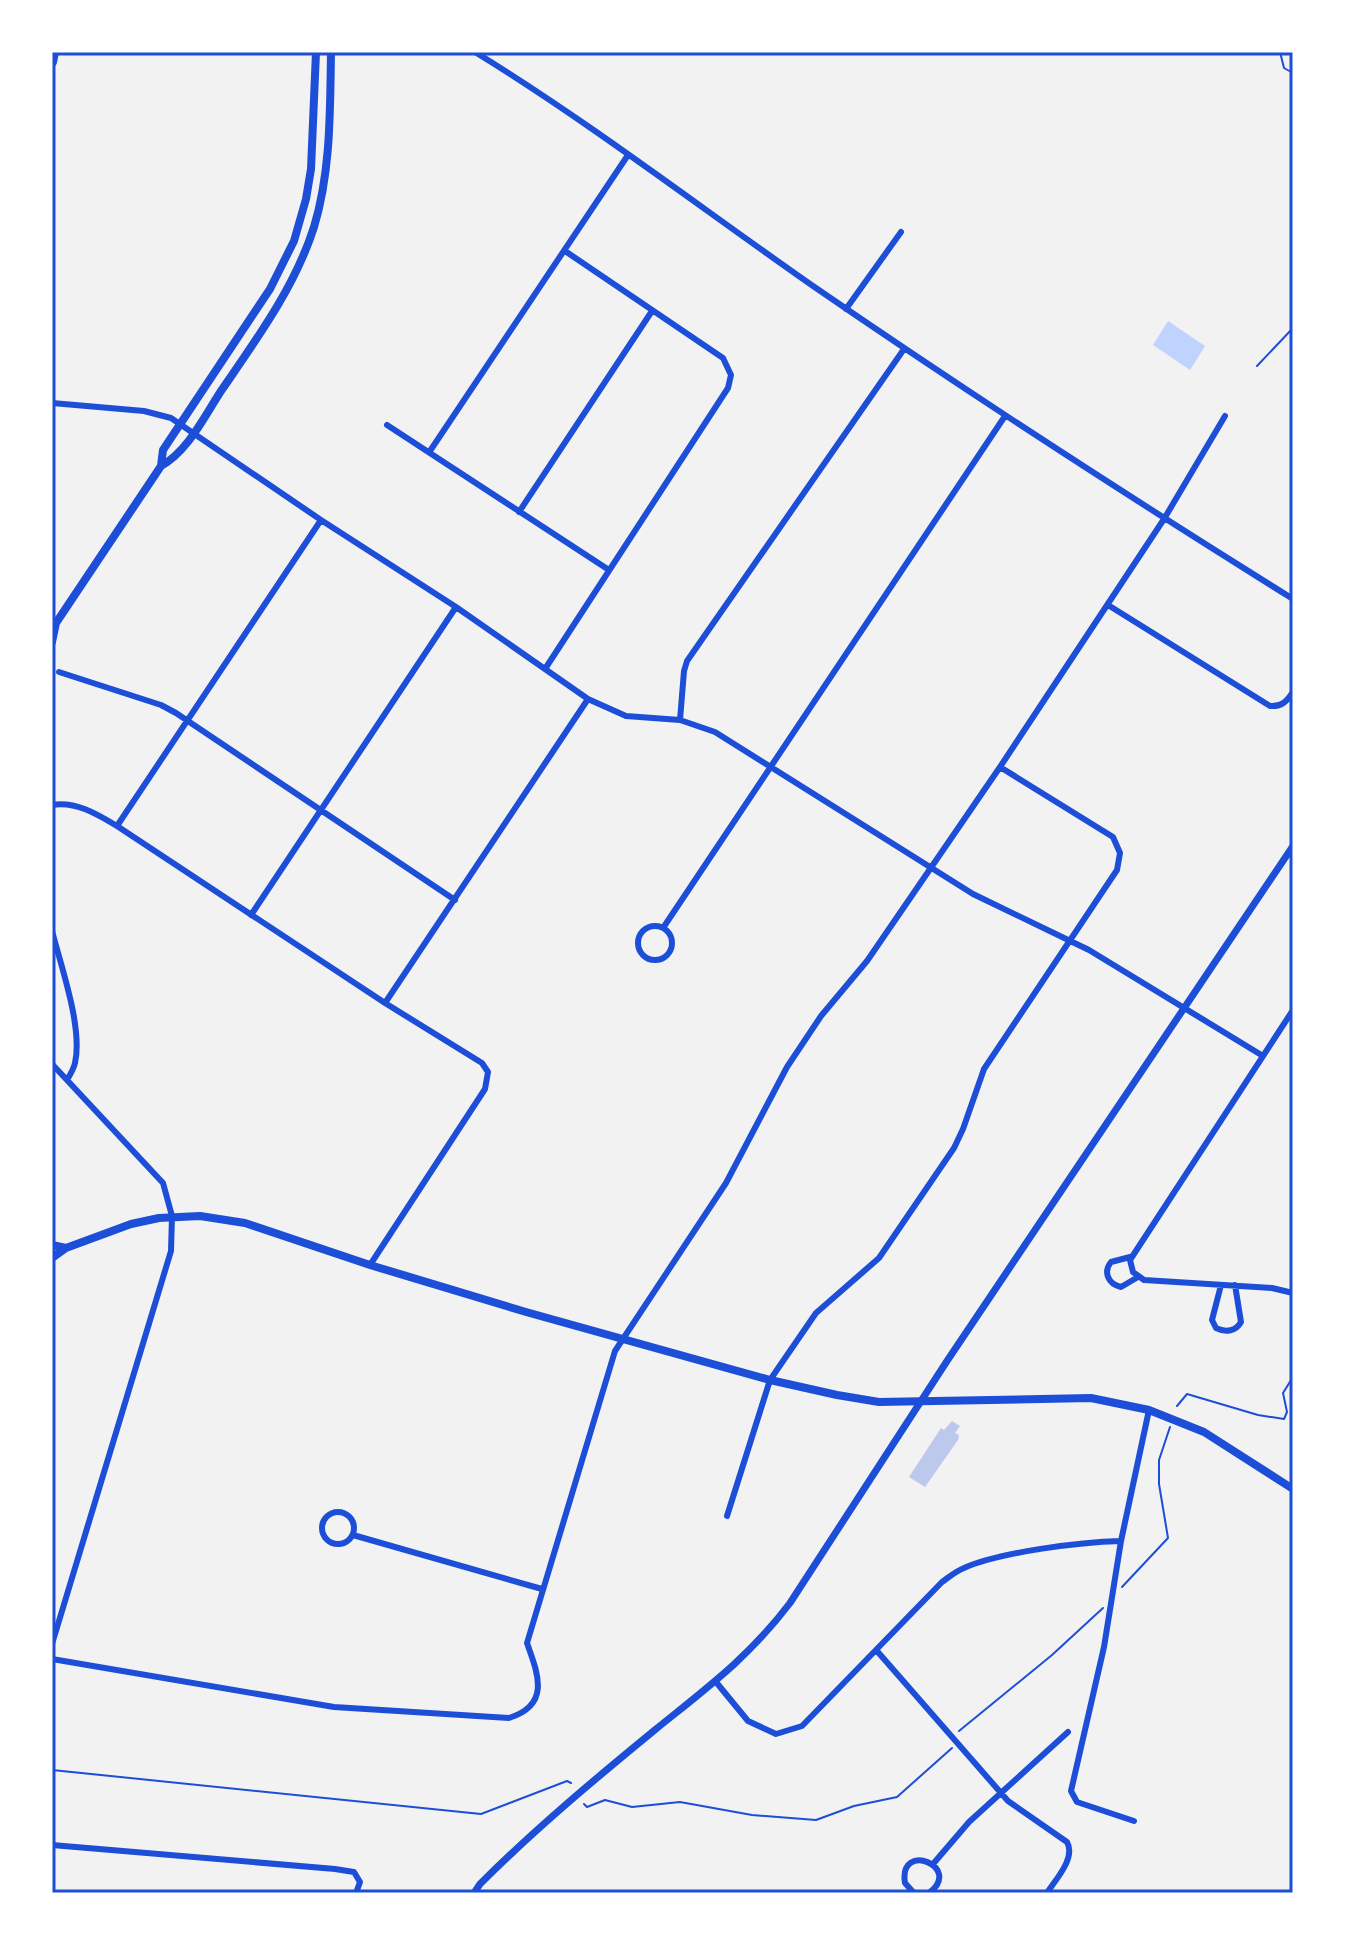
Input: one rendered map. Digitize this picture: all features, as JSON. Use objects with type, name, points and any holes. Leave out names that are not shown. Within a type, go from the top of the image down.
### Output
[{"type":"highway","points":[[52,62],[54,52]]},
{"type":"main road","points":[[161,466],[163,450],[270,289],[294,241],[311,169],[316,52]]},
{"type":"main road","points":[[52,642],[54,624],[161,466],[175,458],[194,432],[282,297],[309,240],[325,170],[331,52]]},
{"type":"main road","points":[[52,1258],[66,1248],[131,1224],[172,1216],[200,1216],[245,1223],[370,1265],[770,1380],[879,1402],[1091,1398],[1149,1410],[1204,1432],[1293,1489]]},
{"type":"main road","points":[[52,1245],[66,1248]]},
{"type":"street","points":[[475,52],[628,155],[904,349],[1164,519],[1293,599]]},
{"type":"street","points":[[430,451],[628,155]]},
{"type":"street","points":[[846,309],[901,232]]},
{"type":"street","points":[[545,669],[700,433],[728,388],[731,375],[723,358],[565,251]]},
{"type":"street","points":[[519,512],[652,311]]},
{"type":"street","points":[[680,720],[682,682],[687,661],[904,349]]},
{"type":"street","points":[[52,403],[144,411],[181,423],[588,699],[626,716],[680,720],[715,732],[930,868],[997,907],[1070,940],[1263,1056]]},
{"type":"street","points":[[663,928],[1005,416]]},
{"type":"street","points":[[52,1659],[334,1707],[509,1718],[525,1711],[537,1695],[538,1674],[527,1643],[612,1358],[726,1183],[787,1067],[821,1016],[867,961],[1000,767],[1164,519],[1225,416]]},
{"type":"street","points":[[387,425],[609,570]]},
{"type":"street","points":[[117,826],[321,520]]},
{"type":"street","points":[[1108,605],[1270,706],[1278,707],[1293,692]]},
{"type":"street","points":[[251,915],[456,607]]},
{"type":"street","points":[[59,672],[161,705],[455,900]]},
{"type":"street","points":[[385,1003],[588,699]]},
{"type":"street","points":[[727,1516],[770,1380],[816,1313],[879,1258],[954,1148],[984,1069],[1120,862],[1118,845],[1106,832],[1000,767]]},
{"type":"street","points":[[52,805],[74,805],[98,814],[385,1003],[482,1063],[488,1072],[485,1089],[370,1265]]},
{"type":"street","points":[[474,1893],[532,1832],[716,1682],[763,1638],[790,1603],[1293,846]]},
{"type":"street","points":[[649,927],[663,928],[671,937],[670,951],[661,959],[646,957],[639,948],[642,932],[649,927]]},
{"type":"street","points":[[52,931],[70,1000],[75,1034],[75,1063],[67,1080]]},
{"type":"street","points":[[1293,1010],[1130,1257],[1131,1268],[1144,1280],[1235,1285],[1293,1293]]},
{"type":"street","points":[[52,1064],[163,1183],[172,1216],[171,1251],[52,1644]]},
{"type":"street","points":[[1130,1257],[1111,1262],[1107,1269],[1108,1279],[1121,1287],[1138,1277]]},
{"type":"street","points":[[1221,1285],[1212,1320],[1216,1328],[1226,1331],[1235,1329],[1241,1322],[1235,1285]]},
{"type":"street","points":[[1134,1821],[1077,1802],[1071,1791],[1104,1647],[1121,1541],[1149,1410]]},
{"type":"street","points":[[342,1512],[354,1524],[353,1535],[346,1543],[331,1543],[323,1534],[323,1522],[329,1515],[342,1512]]},
{"type":"street","points":[[353,1535],[542,1589]]},
{"type":"street","points":[[716,1682],[748,1721],[776,1734],[802,1726],[942,1582],[960,1569],[985,1560],[1121,1541]]},
{"type":"street","points":[[877,1651],[1001,1794],[1023,1814],[1059,1835],[1071,1848],[1070,1856],[1047,1893]]},
{"type":"street","points":[[933,1864],[969,1822],[1068,1732]]},
{"type":"street","points":[[52,1845],[354,1872],[360,1882],[356,1893]]},
{"type":"street","points":[[914,1893],[905,1883],[905,1871],[918,1860],[933,1864],[939,1875],[929,1893]]},
{"type":"path","points":[[1280,52],[1284,68],[1293,73]]},
{"type":"path","points":[[1257,366],[1293,328]]},
{"type":"path","points":[[1177,1406],[1187,1394],[1258,1415],[1284,1419],[1287,1412],[1283,1393],[1293,1377]]},
{"type":"path","points":[[1119,1591],[1168,1538],[1159,1484],[1159,1460],[1171,1426]]},
{"type":"path","points":[[957,1732],[1052,1655],[1107,1605]]},
{"type":"path","points":[[584,1804],[587,1807],[605,1800],[632,1807],[680,1802],[765,1817],[816,1820],[854,1806],[897,1797],[953,1747]]},
{"type":"path","points":[[52,1770],[481,1814],[526,1795],[552,1789],[567,1781],[571,1783]]},
{"type":"water","points":[[1168,321],[1205,346],[1190,370],[1153,345]]},
{"type":"building","points":[[952,1421],[960,1426],[955,1433],[959,1435],[958,1440],[925,1487],[909,1477],[941,1428],[944,1430]]}]
